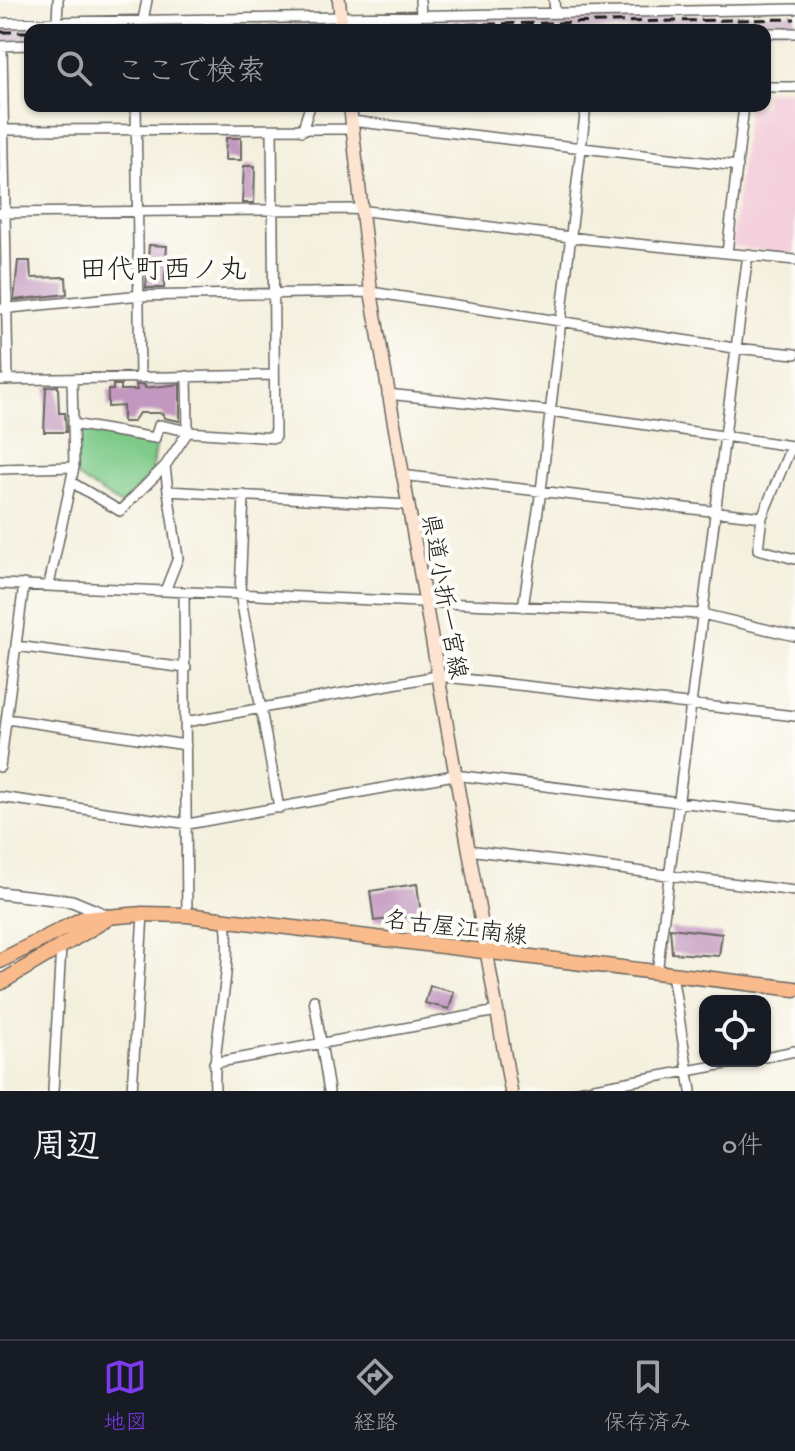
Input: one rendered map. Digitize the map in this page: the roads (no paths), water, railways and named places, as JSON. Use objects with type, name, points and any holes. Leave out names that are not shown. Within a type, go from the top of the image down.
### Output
[{"type":"main road","points":[[339,0],[341,23]]},
{"type":"main road","name":"県道小折一宮線","points":[[351,112],[371,292],[387,394],[511,1091]]},
{"type":"main road","name":"名古屋江南線","points":[[0,961],[82,919],[143,914],[187,915],[795,989]]},
{"type":"main road","name":"名古屋江南線","points":[[0,983],[111,917]]},
{"type":"street","points":[[57,22],[58,0]]},
{"type":"street","points":[[143,20],[147,0]]},
{"type":"street","points":[[420,0],[421,15]]},
{"type":"street","points":[[554,0],[555,13]]},
{"type":"street","points":[[0,23],[143,20],[341,23],[421,15],[555,13],[721,5],[795,9]]},
{"type":"street","points":[[771,33],[795,33]]},
{"type":"street","points":[[24,45],[1,46],[4,380],[274,375]]},
{"type":"street","points":[[771,87],[795,87]]},
{"type":"street","points":[[136,112],[140,377]]},
{"type":"street","points":[[302,131],[308,112]]},
{"type":"street","points":[[523,607],[541,491],[585,112]]},
{"type":"street","points":[[727,253],[743,112]]},
{"type":"street","points":[[1,130],[137,128],[302,131],[352,125],[738,166]]},
{"type":"street","points":[[73,424],[155,438],[159,425],[188,432],[275,438],[272,130]]},
{"type":"street","points":[[2,213],[361,211],[795,260]]},
{"type":"street","points":[[691,1091],[665,973],[669,876],[692,705],[722,435],[748,254]]},
{"type":"street","points":[[3,309],[139,296],[371,292],[734,348],[795,354]]},
{"type":"street","points":[[71,482],[120,511],[165,466],[188,432],[187,376]]},
{"type":"street","points":[[49,585],[74,467],[72,379]]},
{"type":"street","points":[[387,394],[550,411],[794,446],[762,517],[758,549],[795,559]]},
{"type":"street","points":[[165,466],[178,558],[165,591]]},
{"type":"street","points":[[0,469],[74,467]]},
{"type":"street","points":[[401,475],[762,517]]},
{"type":"street","points":[[168,491],[407,505]]},
{"type":"street","points":[[244,495],[240,594],[279,808]]},
{"type":"street","points":[[0,584],[702,614],[795,636]]},
{"type":"street","points":[[0,767],[7,719],[5,687],[16,646],[24,584]]},
{"type":"street","points":[[184,592],[187,915]]},
{"type":"street","points":[[16,646],[186,668]]},
{"type":"street","points":[[186,722],[437,676],[795,716]]},
{"type":"street","points":[[7,719],[186,745]]},
{"type":"street","points":[[0,797],[188,824],[454,775],[795,816]]},
{"type":"street","points":[[468,850],[795,891]]},
{"type":"street","points":[[0,893],[72,901],[111,917]]},
{"type":"street","points":[[132,1091],[143,914]]},
{"type":"street","points":[[215,1091],[214,1063],[230,952],[226,921]]},
{"type":"street","points":[[53,1091],[61,946]]},
{"type":"street","points":[[314,1000],[329,1091]]},
{"type":"street","points":[[214,1063],[497,1011]]},
{"type":"street","points":[[771,1056],[795,1051]]},
{"type":"street","points":[[578,1091],[709,1067]]},
{"type":"railway","points":[[490,24],[795,19]]},
{"type":"railway","points":[[0,32],[24,32]]},
{"type":"district","name":"田代町西ノ丸","points":[[163,268]]}]
